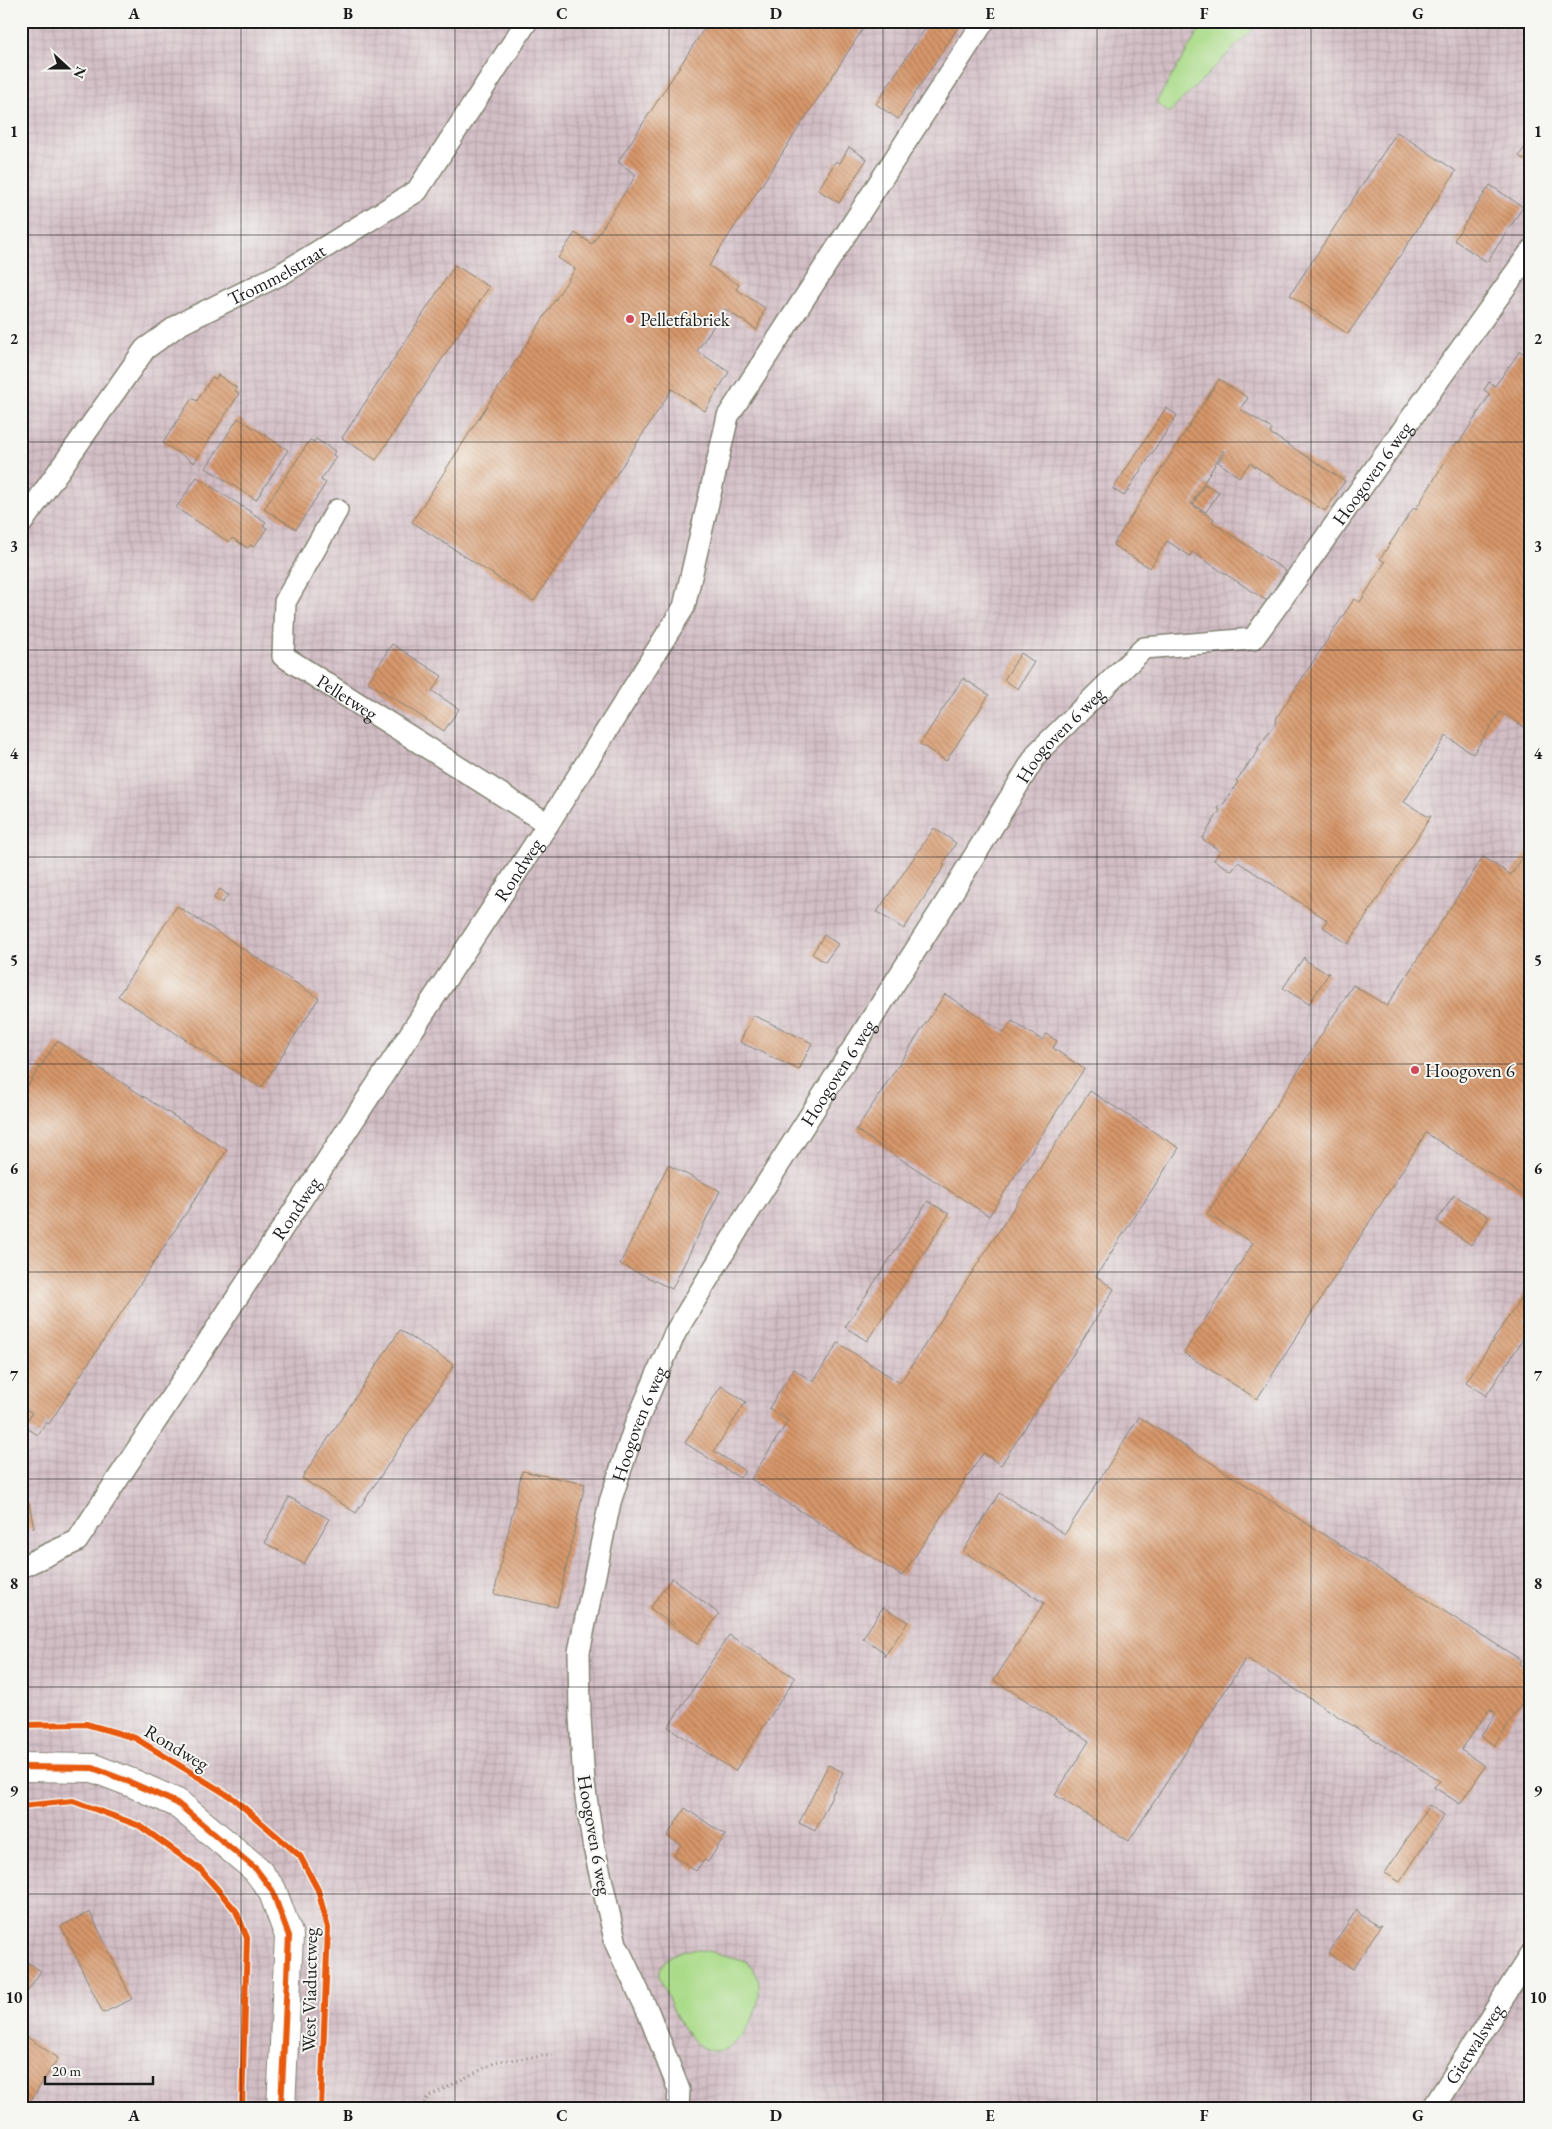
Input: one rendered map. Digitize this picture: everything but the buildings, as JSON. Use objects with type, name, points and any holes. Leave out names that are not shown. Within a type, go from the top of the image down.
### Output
[{"type":"street","name":"West Viaductweg","points":[[21,1767],[93,1768],[132,1783],[177,1803],[256,1868],[272,1890],[289,1936],[281,2108]]},
{"type":"lane","name":"Trommelstraat","points":[[21,524],[145,349],[180,324],[283,273],[417,191],[527,21]]},
{"type":"lane","name":"Rondweg","points":[[21,1567],[77,1541],[548,824],[684,607],[728,416],[984,21]]},
{"type":"lane","name":"Hoogoven 6 weg","points":[[678,2108],[679,2090],[649,2014],[616,1944],[593,1843],[584,1784],[580,1716],[580,1652],[610,1502],[635,1426],[675,1333],[741,1224],[950,896],[1038,752],[1144,648],[1253,639],[1531,251]]},
{"type":"lane","name":"Pelletweg","points":[[337,510],[285,602],[284,656],[548,824]]},
{"type":"lane","name":"Gietwalsweg","points":[[1433,2108],[1531,1954]]},
{"type":"path","points":[[422,2108],[428,2097],[498,2060],[554,2055]]},
{"type":"shaded area","points":[[21,21],[1531,21],[1531,2108],[21,2108]]},
{"type":"green space","points":[[1205,21],[1261,21],[1169,113],[1156,102]]},
{"type":"green space","points":[[685,1950],[703,1950],[744,1960],[754,1969],[759,1982],[759,1996],[755,2012],[748,2027],[739,2039],[728,2048],[716,2051],[707,2050],[698,2045],[678,2020],[662,1984],[659,1975],[662,1966],[676,1953]]},
{"type":"cycle path","points":[[21,1725],[86,1724],[135,1738],[234,1799],[300,1856],[318,1890],[328,1928],[321,2108]]},
{"type":"cycle path","points":[[21,1767],[93,1768],[132,1783],[177,1803],[256,1869],[272,1890],[289,1936],[281,2108]]},
{"type":"cycle path","points":[[21,1806],[73,1801],[140,1826],[200,1869],[236,1911],[247,1938],[242,2108]]},
{"type":"place","name":"Pelletfabriek","points":[[630,319]]},
{"type":"place","name":"Hoogoven 6","points":[[1415,1070]]}]
